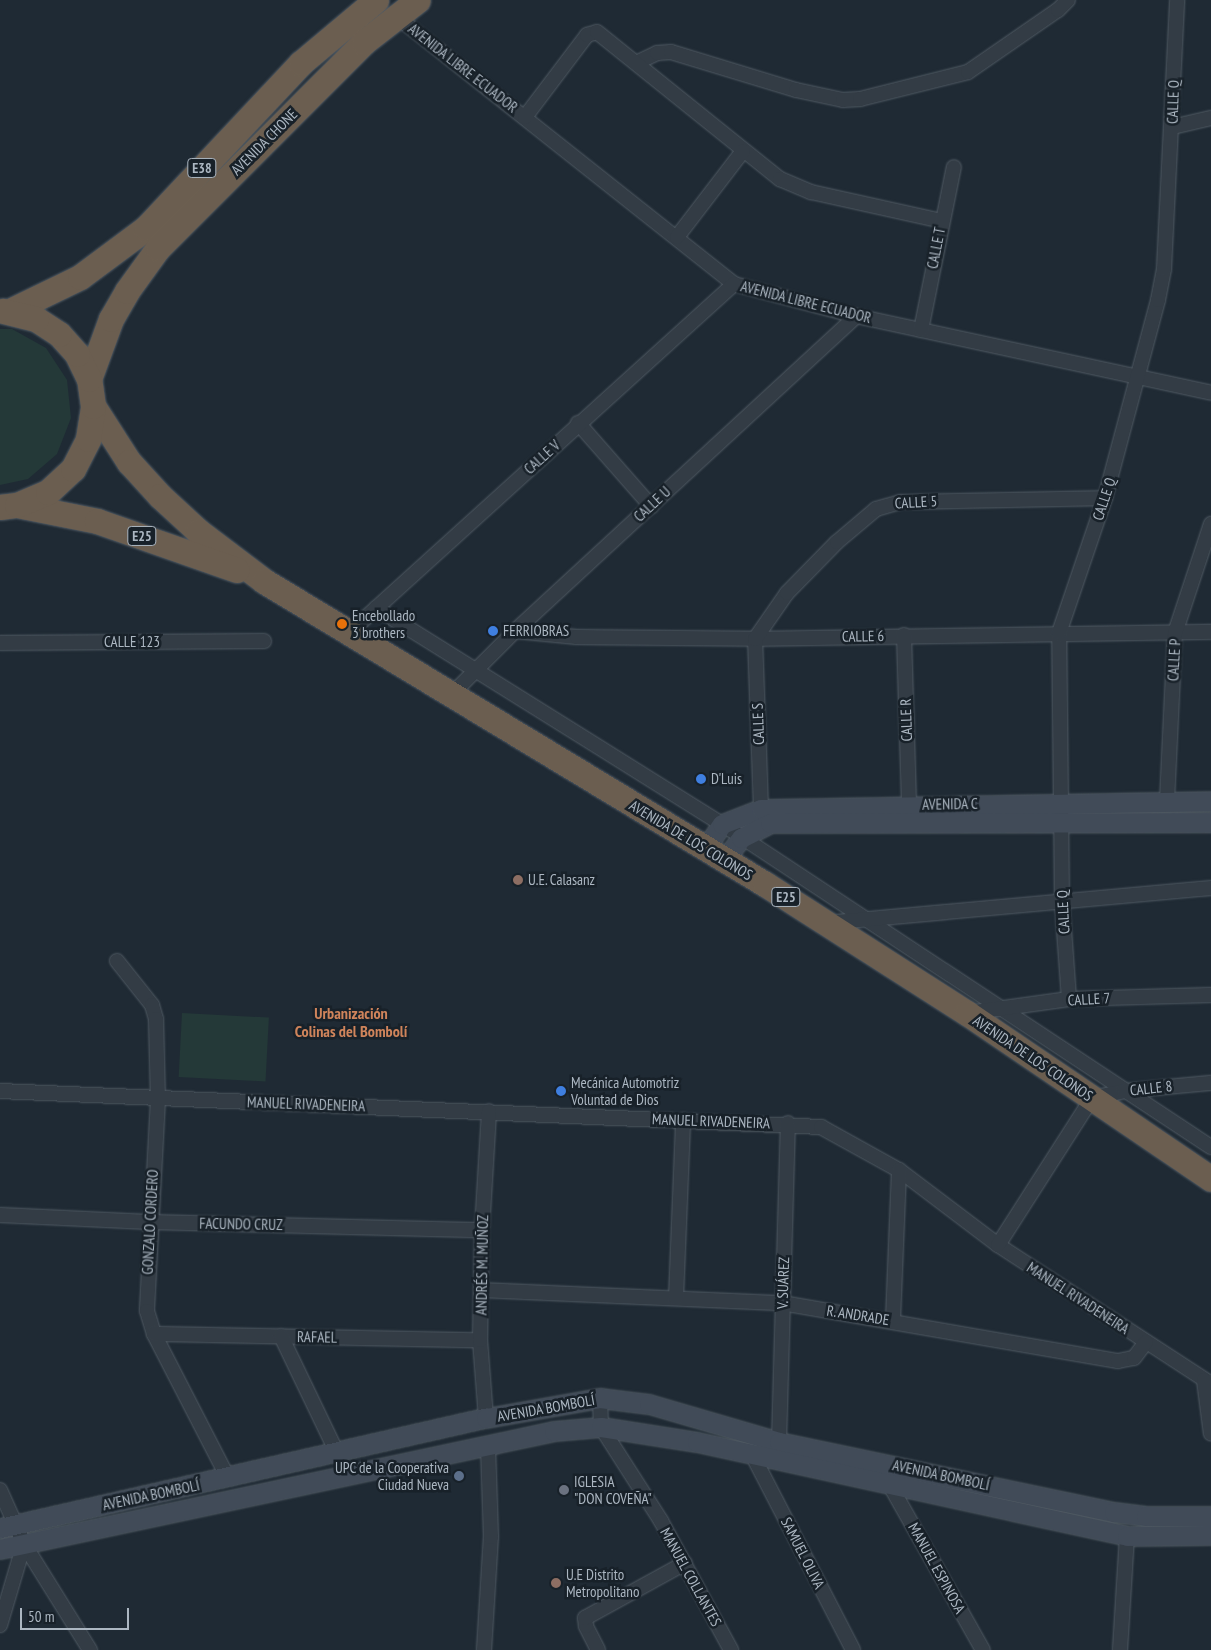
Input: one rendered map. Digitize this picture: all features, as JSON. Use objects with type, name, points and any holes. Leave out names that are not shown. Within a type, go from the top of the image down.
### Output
[{"type":"highway","name":"AVENIDA CHONE","points":[[5,311],[80,277],[146,228],[301,63],[376,0]]},
{"type":"highway","name":"AVENIDA CHONE","points":[[89,379],[111,319],[127,291],[158,248],[364,42],[418,0]]},
{"type":"highway","name":"E25","points":[[5,311],[36,319],[59,334],[77,354],[89,379],[93,406],[88,439],[73,469],[48,492],[8,506]]},
{"type":"highway","name":"AVENIDA DE LOS COLONOS","points":[[93,406],[129,462],[160,496],[198,531],[264,581],[351,631],[451,695],[826,923],[967,1014],[1211,1179]]},
{"type":"highway","name":"AVENIDA DE LOS COLONOS","points":[[8,506],[97,521],[264,581]]},
{"type":"street","points":[[638,62],[657,54],[671,52],[796,90],[843,100],[860,99],[968,72],[1068,0]]},
{"type":"street","name":"CALLE Q","points":[[1069,999],[1062,901],[1059,633],[1105,498],[1140,377],[1164,269],[1177,0]]},
{"type":"street","name":"AVENIDA LIBRE ECUADOR","points":[[396,16],[734,284],[856,316],[1211,393]]},
{"type":"street","points":[[525,117],[592,32],[597,32],[638,62],[743,151],[780,179],[802,189],[942,221]]},
{"type":"street","points":[[1172,127],[1211,118]]},
{"type":"street","points":[[677,237],[743,151]]},
{"type":"street","name":"CALLE T","points":[[921,330],[954,167]]},
{"type":"street","name":"CALLE V","points":[[351,631],[578,423],[734,284]]},
{"type":"street","name":"CALLE U","points":[[451,695],[515,631],[856,316]]},
{"type":"street","points":[[578,423],[651,506]]},
{"type":"street","name":"CALLE 5","points":[[755,639],[797,582],[837,542],[887,504],[1105,498]]},
{"type":"street","name":"CALLE P","points":[[1167,801],[1175,633],[1211,524]]},
{"type":"street","points":[[376,608],[474,671],[722,824],[1211,1147]]},
{"type":"street","name":"CALLE 6","points":[[515,631],[578,637],[755,639],[904,635],[1211,632]]},
{"type":"street","name":"CALLE R","points":[[904,635],[908,805]]},
{"type":"street","name":"CALLE S","points":[[755,639],[762,808]]},
{"type":"street","name":"CALLE 123","points":[[0,643],[264,642]]},
{"type":"street","name":"AVENIDA C","points":[[722,824],[762,808],[1211,801]]},
{"type":"street","name":"AVENIDA C","points":[[715,855],[741,838],[770,823],[1211,822]]},
{"type":"street","points":[[715,855],[722,824]]},
{"type":"street","points":[[826,923],[863,917],[1211,888]]},
{"type":"street","name":"GONZALO CORDERO","points":[[117,961],[155,1012],[158,1099],[149,1222],[147,1304],[154,1334],[228,1478]]},
{"type":"street","name":"CALLE 7","points":[[967,1014],[1069,999],[1211,995]]},
{"type":"street","name":"CALLE 8","points":[[1092,1098],[1124,1091],[1211,1083]]},
{"type":"street","name":"MANUEL RIVADENEIRA","points":[[0,1092],[788,1124],[831,1131],[899,1170],[998,1245],[1146,1342]]},
{"type":"street","points":[[998,1245],[1092,1098]]},
{"type":"street","name":"ANDRÉS M. MUÑOZ","points":[[486,1418],[480,1340],[482,1230],[489,1111]]},
{"type":"street","points":[[676,1298],[683,1120]]},
{"type":"street","name":"V. SUÁREZ","points":[[779,1442],[788,1124]]},
{"type":"street","points":[[893,1320],[899,1170]]},
{"type":"street","name":"FACUNDO CRUZ","points":[[0,1215],[149,1222],[482,1230]]},
{"type":"street","name":"R. ANDRADE","points":[[482,1290],[782,1303],[893,1320],[1118,1361],[1134,1358],[1146,1342]]},
{"type":"street","name":"RAFAEL","points":[[154,1334],[480,1340]]},
{"type":"street","points":[[281,1336],[337,1453]]},
{"type":"street","points":[[1146,1342],[1208,1382],[1211,1434]]},
{"type":"street","name":"AVENIDA BOMBOLÍ","points":[[9,1526],[228,1478],[486,1418],[600,1398],[649,1404],[779,1442],[1114,1512],[1146,1516],[1211,1516]]},
{"type":"street","name":"MANUEL COLLANTES","points":[[600,1398],[601,1427],[685,1563],[731,1650]]},
{"type":"street","name":"AVENIDA BOMBOLÍ","points":[[0,1549],[554,1431],[601,1427],[697,1442],[891,1487],[1127,1536],[1211,1535]]},
{"type":"street","points":[[484,1650],[491,1538],[488,1445]]},
{"type":"street","name":"SAMUEL OLIVA","points":[[753,1456],[853,1650]]},
{"type":"street","name":"MANUEL ESPINOSA","points":[[891,1487],[983,1650]]},
{"type":"street","points":[[0,1490],[9,1526],[24,1544],[90,1650]]},
{"type":"street","points":[[1120,1650],[1127,1536]]},
{"type":"street","points":[[0,1625],[24,1544]]},
{"type":"street","points":[[598,1650],[586,1626],[585,1618],[685,1563]]},
{"type":"green space","points":[[0,329],[12,329],[46,348],[67,380],[71,418],[57,454],[28,479],[0,485]]},
{"type":"green space","points":[[182,1013],[269,1018],[266,1081],[179,1077]]},
{"type":"place","name":"Encebollado 3 brothers","points":[[342,624]]},
{"type":"place","name":"FERRIOBRAS","points":[[493,631]]},
{"type":"place","name":"D'Luis","points":[[701,779]]},
{"type":"place","name":"U.E. Calasanz","points":[[518,880]]},
{"type":"place","name":"Mecánica Automotriz Voluntad de Dios","points":[[561,1091]]},
{"type":"place","name":"UPC de la Cooperativa Ciudad Nueva","points":[[459,1476]]},
{"type":"place","name":"IGLESIA \"DON COVEÑA\"","points":[[564,1490]]},
{"type":"place","name":"U.E Distrito Metropolitano","points":[[556,1583]]},
{"type":"district","name":"Urbanización Colinas del Bombolí","points":[[351,1022]]}]
